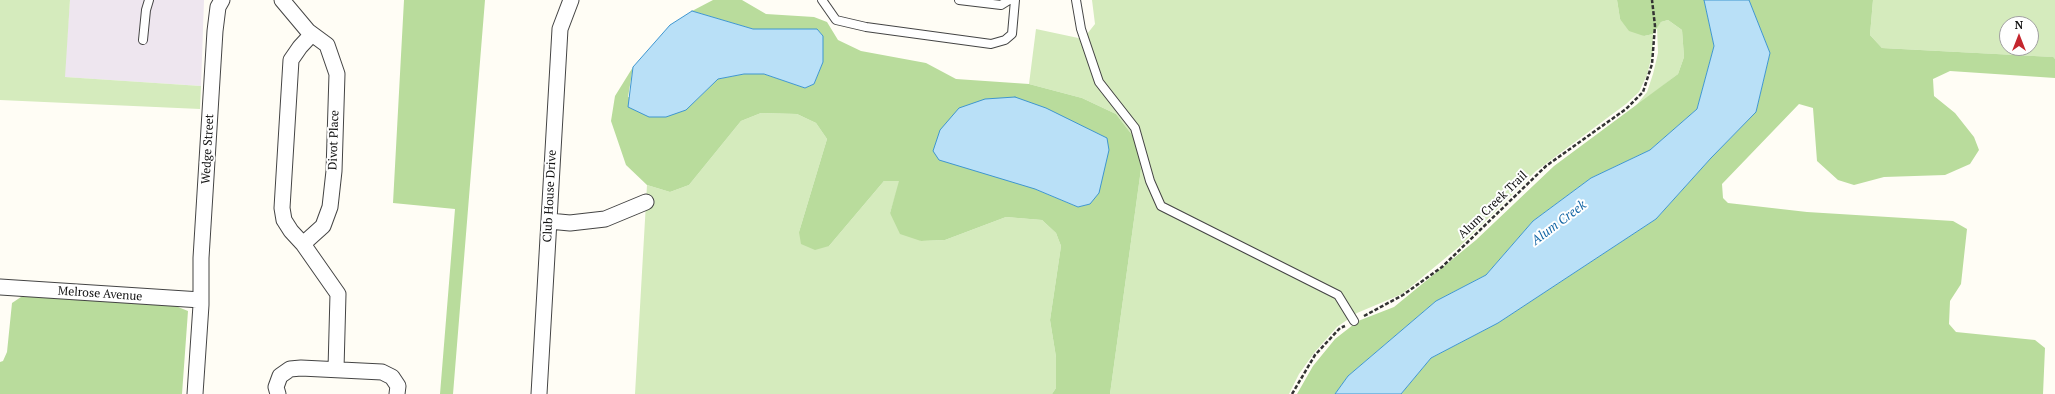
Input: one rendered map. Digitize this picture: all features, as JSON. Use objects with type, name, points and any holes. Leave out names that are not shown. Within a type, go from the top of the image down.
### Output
[{"type":"street","name":"Wedge Street","points":[[195,394],[201,300],[201,258],[215,31],[218,7],[222,0]]},
{"type":"street","name":"Divot Place","points":[[282,0],[312,34],[327,45],[337,74],[334,170],[330,207],[323,226],[303,244]]},
{"type":"street","name":"Club House Drive","points":[[539,394],[560,28],[571,0]]},
{"type":"street","points":[[312,34],[291,60],[282,208],[284,220],[303,244],[338,294],[340,303],[336,368]]},
{"type":"street","points":[[549,221],[570,223],[605,219],[646,202]]},
{"type":"street","name":"Melrose Avenue","points":[[0,288],[201,300]]},
{"type":"street","points":[[278,394],[276,387],[280,376],[290,369],[336,368],[382,372],[392,377],[398,386],[397,394]]},
{"type":"lane","points":[[143,40],[146,10],[150,0]]},
{"type":"lane","points":[[822,0],[836,20],[866,27],[991,44],[1005,40],[1012,34],[1015,0]]},
{"type":"lane","points":[[959,0],[1001,5],[1009,0]]},
{"type":"lane","points":[[1076,0],[1080,28],[1099,82],[1135,128],[1150,181],[1161,206],[1338,296],[1354,321]]},
{"type":"path","name":"Alum Creek Trail","points":[[1292,394],[1315,355],[1340,328],[1403,295],[1442,267],[1546,166],[1626,109],[1643,92],[1652,64],[1655,26],[1652,0]]},
{"type":"shaded area","points":[[70,0],[204,0],[201,86],[64,77]]},
{"type":"green space","points":[[0,0],[70,0],[65,77],[201,86],[200,109],[0,100]]},
{"type":"green space","points":[[404,0],[485,0],[453,394],[440,394],[455,209],[393,203]]},
{"type":"green space","points":[[713,0],[742,0],[766,14],[814,17],[827,22],[838,40],[861,51],[926,63],[956,79],[1029,84],[1082,98],[1116,114],[1136,140],[1141,169],[1110,394],[1052,394],[1056,388],[1056,357],[1050,320],[1061,246],[1056,233],[1042,220],[1006,217],[945,240],[921,241],[900,234],[890,213],[899,181],[884,181],[829,246],[815,250],[801,244],[799,232],[827,139],[816,123],[797,114],[761,113],[741,121],[689,185],[670,192],[647,185],[626,165],[611,121],[615,96],[633,67],[628,97],[686,110],[718,79],[744,74],[764,74],[805,88],[814,84],[823,62],[823,36],[817,29],[753,29],[692,11]],"holes":[[[1035,189],[1090,204],[1078,207]]]},
{"type":"green space","points":[[1092,0],[1617,0],[1620,19],[1644,36],[1653,34],[1653,51],[1647,75],[1639,92],[1626,104],[1536,171],[1460,246],[1402,294],[1357,313],[1337,327],[1314,353],[1299,374],[1289,394],[1110,394],[1141,169],[1136,140],[1116,114],[1082,98],[1029,84],[1036,29],[1083,39],[1095,24]]},
{"type":"green space","points":[[1617,0],[1704,0],[1714,46],[1697,109],[1650,150],[1591,178],[1533,221],[1486,275],[1436,301],[1348,376],[1335,394],[1297,394],[1313,366],[1335,339],[1358,321],[1394,307],[1476,240],[1554,166],[1678,74],[1684,57],[1682,30],[1668,20],[1661,22],[1653,34],[1644,36],[1629,31],[1620,19]]},
{"type":"green space","points":[[1749,0],[1873,0],[1870,35],[1882,48],[1999,54],[1999,56],[2053,57],[2055,59],[2055,78],[1950,71],[1933,79],[1934,96],[1955,113],[1974,137],[1979,150],[1970,164],[1945,175],[1884,177],[1854,185],[1838,180],[1817,161],[1813,108],[1799,104],[1722,184],[1723,198],[1728,203],[1807,212],[1953,221],[1967,229],[1961,284],[1950,301],[1949,324],[1956,332],[2035,340],[2045,348],[2043,394],[1401,394],[1431,358],[1498,323],[1656,219],[1711,158],[1756,112],[1770,53]]},
{"type":"green space","points":[[1873,0],[2055,0],[2055,59],[2052,57],[2033,56],[2039,56],[2039,16],[1999,16],[1999,54],[1882,48],[1870,35]]},
{"type":"green space","points":[[1668,20],[1682,30],[1684,57],[1678,74],[1634,108],[1647,92],[1653,74],[1658,53],[1657,27],[1661,22]]},
{"type":"green space","points":[[761,113],[797,114],[816,123],[827,139],[799,232],[829,246],[884,181],[900,181],[890,213],[921,241],[945,240],[1006,217],[1042,220],[1056,233],[1061,246],[1050,320],[1056,357],[1056,388],[1052,394],[635,394],[647,185],[670,192],[689,185],[741,121]]},
{"type":"green space","points":[[24,295],[168,303],[188,311],[182,394],[0,394],[0,362],[3,361],[7,352],[12,303]]},
{"type":"water","name":"Alum Creek","points":[[1704,0],[1749,0],[1770,53],[1756,112],[1711,158],[1656,219],[1498,323],[1431,358],[1401,394],[1335,394],[1348,376],[1436,301],[1486,275],[1533,221],[1591,178],[1650,150],[1697,109],[1714,46]]},
{"type":"water","points":[[692,11],[753,29],[817,29],[823,36],[823,62],[814,84],[805,88],[764,74],[744,74],[718,79],[686,110],[666,117],[649,117],[628,107],[633,67],[670,25]]},
{"type":"water","points":[[1015,97],[1046,108],[1107,138],[1109,150],[1099,193],[1090,204],[1078,207],[1035,189],[939,160],[933,151],[940,130],[959,108],[985,99]]}]
